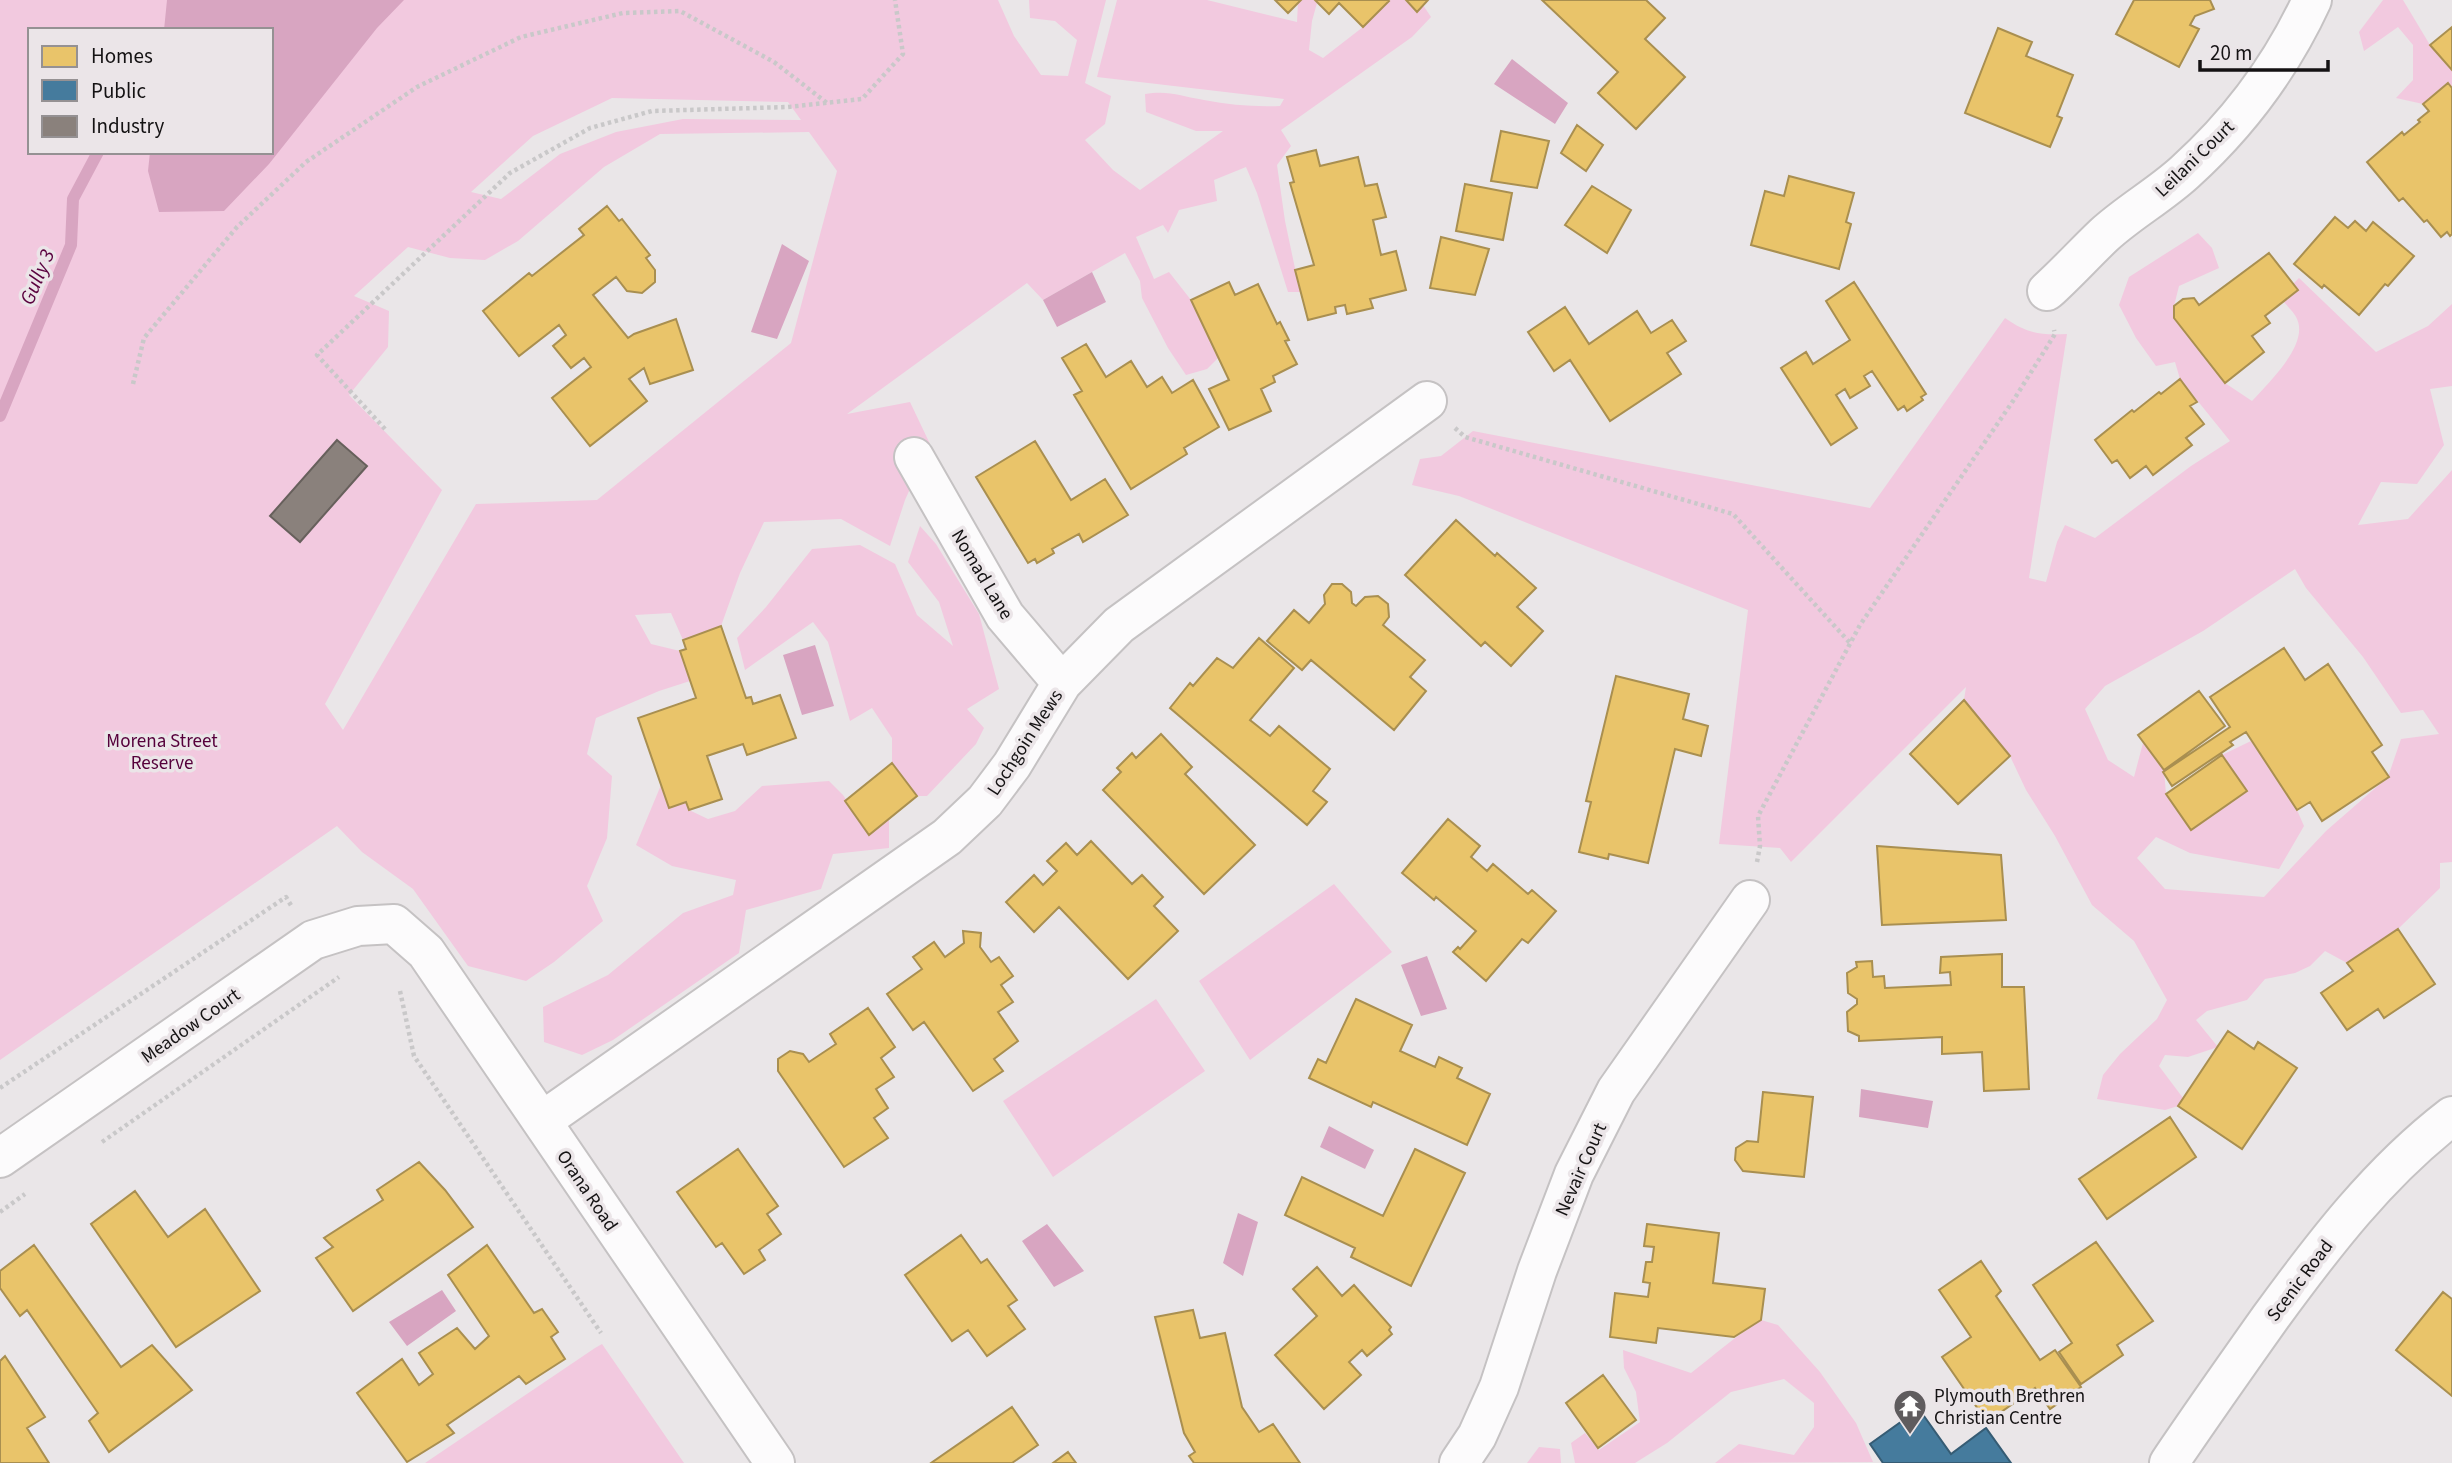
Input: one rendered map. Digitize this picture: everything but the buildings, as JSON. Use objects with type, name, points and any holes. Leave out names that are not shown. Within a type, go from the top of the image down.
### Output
[{"type":"street","name":"Leilani Court","points":[[2047,291],[2105,234],[2154,197],[2210,148],[2269,76],[2297,33],[2312,0]]},
{"type":"street","name":"Lochgoin Mews","points":[[542,1121],[947,837],[985,801],[1062,683],[1119,625],[1427,401]]},
{"type":"street","name":"Nomad Lane","points":[[914,457],[1005,616],[1062,683]]},
{"type":"street","name":"Nevair Court","points":[[1459,1463],[1477,1436],[1499,1388],[1536,1271],[1574,1174],[1616,1091],[1750,900]]},
{"type":"street","name":"Orana Road","points":[[394,924],[426,952],[775,1463]]},
{"type":"street","name":"Meadow Court","points":[[0,1158],[313,940],[358,926],[394,924]]},
{"type":"street","name":"Scenic Road","points":[[2169,1463],[2294,1284],[2356,1206],[2415,1145],[2452,1116]]},
{"type":"path","points":[[385,429],[317,355],[510,173],[590,128],[652,110],[788,107],[862,99],[903,54],[895,0]]},
{"type":"path","points":[[134,384],[144,338],[237,228],[306,162],[416,87],[521,37],[623,13],[680,11],[774,62],[827,103]]},
{"type":"path","points":[[1750,900],[1760,846],[1758,816],[1860,625],[2013,401],[2055,334],[2047,291]]},
{"type":"path","points":[[1427,401],[1465,437],[1733,514],[1850,643]]},
{"type":"path","points":[[0,1088],[286,897]]},
{"type":"path","points":[[95,1146],[351,971]]},
{"type":"path","points":[[400,988],[414,1056],[601,1333]]},
{"type":"path","points":[[0,1212],[31,1190]]},
{"type":"green space","name":"Morena Street Reserve","points":[[0,0],[998,0],[1014,36],[1041,75],[1068,76],[1077,40],[1055,21],[1030,18],[1029,0],[1106,0],[1085,83],[1111,96],[1105,124],[1085,140],[1113,170],[1140,190],[1223,131],[1196,131],[1146,112],[1145,94],[1168,93],[1251,106],[1280,106],[1284,99],[1097,77],[1117,0],[1207,0],[1297,22],[1298,3],[1301,0],[1315,0],[1317,3],[1309,50],[1323,58],[1363,27],[1390,0],[1406,0],[1417,11],[1423,5],[1431,17],[1412,37],[1281,130],[1291,146],[1277,165],[1285,221],[1300,292],[1288,292],[1257,193],[1246,167],[1214,180],[1217,201],[1179,210],[1168,233],[1163,225],[1136,237],[1154,279],[1169,272],[1191,300],[1218,358],[1207,369],[1186,375],[1168,348],[1142,298],[1140,281],[1125,253],[1043,300],[1027,283],[847,414],[910,402],[930,444],[905,500],[890,546],[841,519],[764,522],[740,573],[721,626],[683,640],[671,613],[635,615],[651,644],[680,651],[690,681],[596,718],[587,754],[612,776],[607,838],[587,886],[603,921],[554,962],[526,981],[468,966],[413,889],[362,852],[337,826],[0,1060]],"holes":[[[612,98],[788,102],[801,120],[683,119],[616,132],[560,154],[501,199],[471,192],[533,136]],[[809,132],[837,171],[791,343],[597,500],[476,504],[343,730],[325,704],[442,490],[349,395],[388,347],[389,311],[354,296],[408,247],[450,258],[485,260],[518,241],[604,167],[660,134]]]},
{"type":"green space","points":[[2383,0],[2403,0],[2430,45],[2452,70],[2452,88],[2447,83],[2423,104],[2396,98],[2413,80],[2413,45],[2398,27],[2364,51],[2359,32]]},
{"type":"green space","points":[[2198,233],[2212,248],[2219,268],[2179,286],[2174,318],[2225,383],[2252,401],[2285,363],[2297,340],[2297,319],[2283,301],[2299,278],[2376,352],[2428,326],[2452,304],[2452,386],[2430,389],[2444,445],[2417,484],[2381,482],[2358,525],[2408,519],[2452,470],[2452,862],[2440,863],[2440,888],[2398,929],[2347,963],[2325,951],[2310,966],[2295,973],[2265,979],[2247,1000],[2207,1011],[2196,1020],[2218,1047],[2188,1057],[2165,1055],[2159,1066],[2183,1098],[2178,1106],[2165,1110],[2097,1099],[2103,1075],[2120,1054],[2157,1019],[2167,1000],[2134,941],[2092,905],[2055,836],[2026,790],[2010,756],[1964,700],[1966,687],[1791,862],[1780,848],[1719,844],[1748,610],[1459,496],[1412,485],[1420,459],[1441,456],[1473,431],[1870,508],[2005,318],[2034,332],[2067,334],[2029,578],[2046,582],[2057,542],[2065,525],[2095,538],[2191,466],[2230,441],[2180,379],[2175,362],[2156,366],[2136,338],[2119,305],[2129,277]],"holes":[[[2295,569],[2306,588],[2363,657],[2401,713],[2423,710],[2439,734],[2401,739],[2388,777],[2326,831],[2264,897],[2165,889],[2137,858],[2156,837],[2190,853],[2279,869],[2304,826],[2297,810],[2251,741],[2222,755],[2247,791],[2166,794],[2164,770],[2143,743],[2134,777],[2108,760],[2085,709],[2105,686],[2203,631]]]},
{"type":"green space","points":[[920,526],[936,544],[979,614],[999,689],[967,709],[984,728],[976,744],[927,796],[917,796],[892,763],[892,738],[872,708],[850,721],[828,642],[813,622],[745,670],[737,638],[766,607],[812,549],[860,545],[895,564],[917,615],[953,646],[939,602],[908,562]]},
{"type":"green space","points":[[829,781],[843,795],[869,834],[889,819],[889,848],[833,854],[821,889],[746,910],[739,953],[613,1040],[582,1055],[544,1042],[543,1007],[608,975],[683,913],[733,895],[736,880],[672,866],[636,845],[661,785],[669,808],[686,802],[689,810],[708,819],[735,811],[762,786]]},
{"type":"green space","points":[[1334,884],[1392,952],[1250,1060],[1199,981]]},
{"type":"green space","points":[[1156,999],[1205,1071],[1053,1177],[1003,1101]]},
{"type":"green space","points":[[1761,1320],[1778,1325],[1820,1372],[1856,1423],[1873,1462],[1715,1463],[1739,1444],[1794,1455],[1814,1427],[1814,1403],[1784,1379],[1731,1392],[1667,1443],[1635,1463],[1575,1463],[1571,1443],[1585,1433],[1599,1450],[1640,1422],[1636,1392],[1624,1368],[1623,1350],[1691,1373]]},
{"type":"green space","points":[[602,1344],[684,1463],[425,1463],[595,1348]]},
{"type":"green space","points":[[1539,1447],[1560,1449],[1561,1463],[1527,1463]]},
{"type":"shaded area","points":[[167,0],[404,0],[377,28],[269,164],[224,211],[159,212],[148,171],[150,154],[273,154],[273,28],[164,28]]},
{"type":"shaded area","points":[[1512,59],[1568,103],[1555,124],[1494,84]]},
{"type":"shaded area","points":[[782,244],[809,261],[777,339],[751,332]]},
{"type":"shaded area","points":[[1092,272],[1106,302],[1057,327],[1043,300]]},
{"type":"shaded area","points":[[815,645],[834,706],[802,715],[783,655]]},
{"type":"shaded area","points":[[1427,956],[1447,1009],[1421,1016],[1401,965]]},
{"type":"shaded area","points":[[1861,1089],[1933,1101],[1928,1128],[1859,1117]]},
{"type":"shaded area","points":[[1329,1126],[1374,1150],[1365,1169],[1320,1147]]},
{"type":"shaded area","points":[[1238,1213],[1258,1222],[1243,1276],[1223,1263]]},
{"type":"shaded area","points":[[1047,1224],[1084,1271],[1054,1287],[1022,1241]]},
{"type":"shaded area","points":[[442,1290],[456,1311],[407,1346],[389,1322]]},
{"type":"waterway","name":"Gully 3","points":[[0,416],[71,245],[73,199],[97,154]]},
{"type":"place","name":"Plymouth Brethren Christian Centre","points":[[1910,1436]]}]
